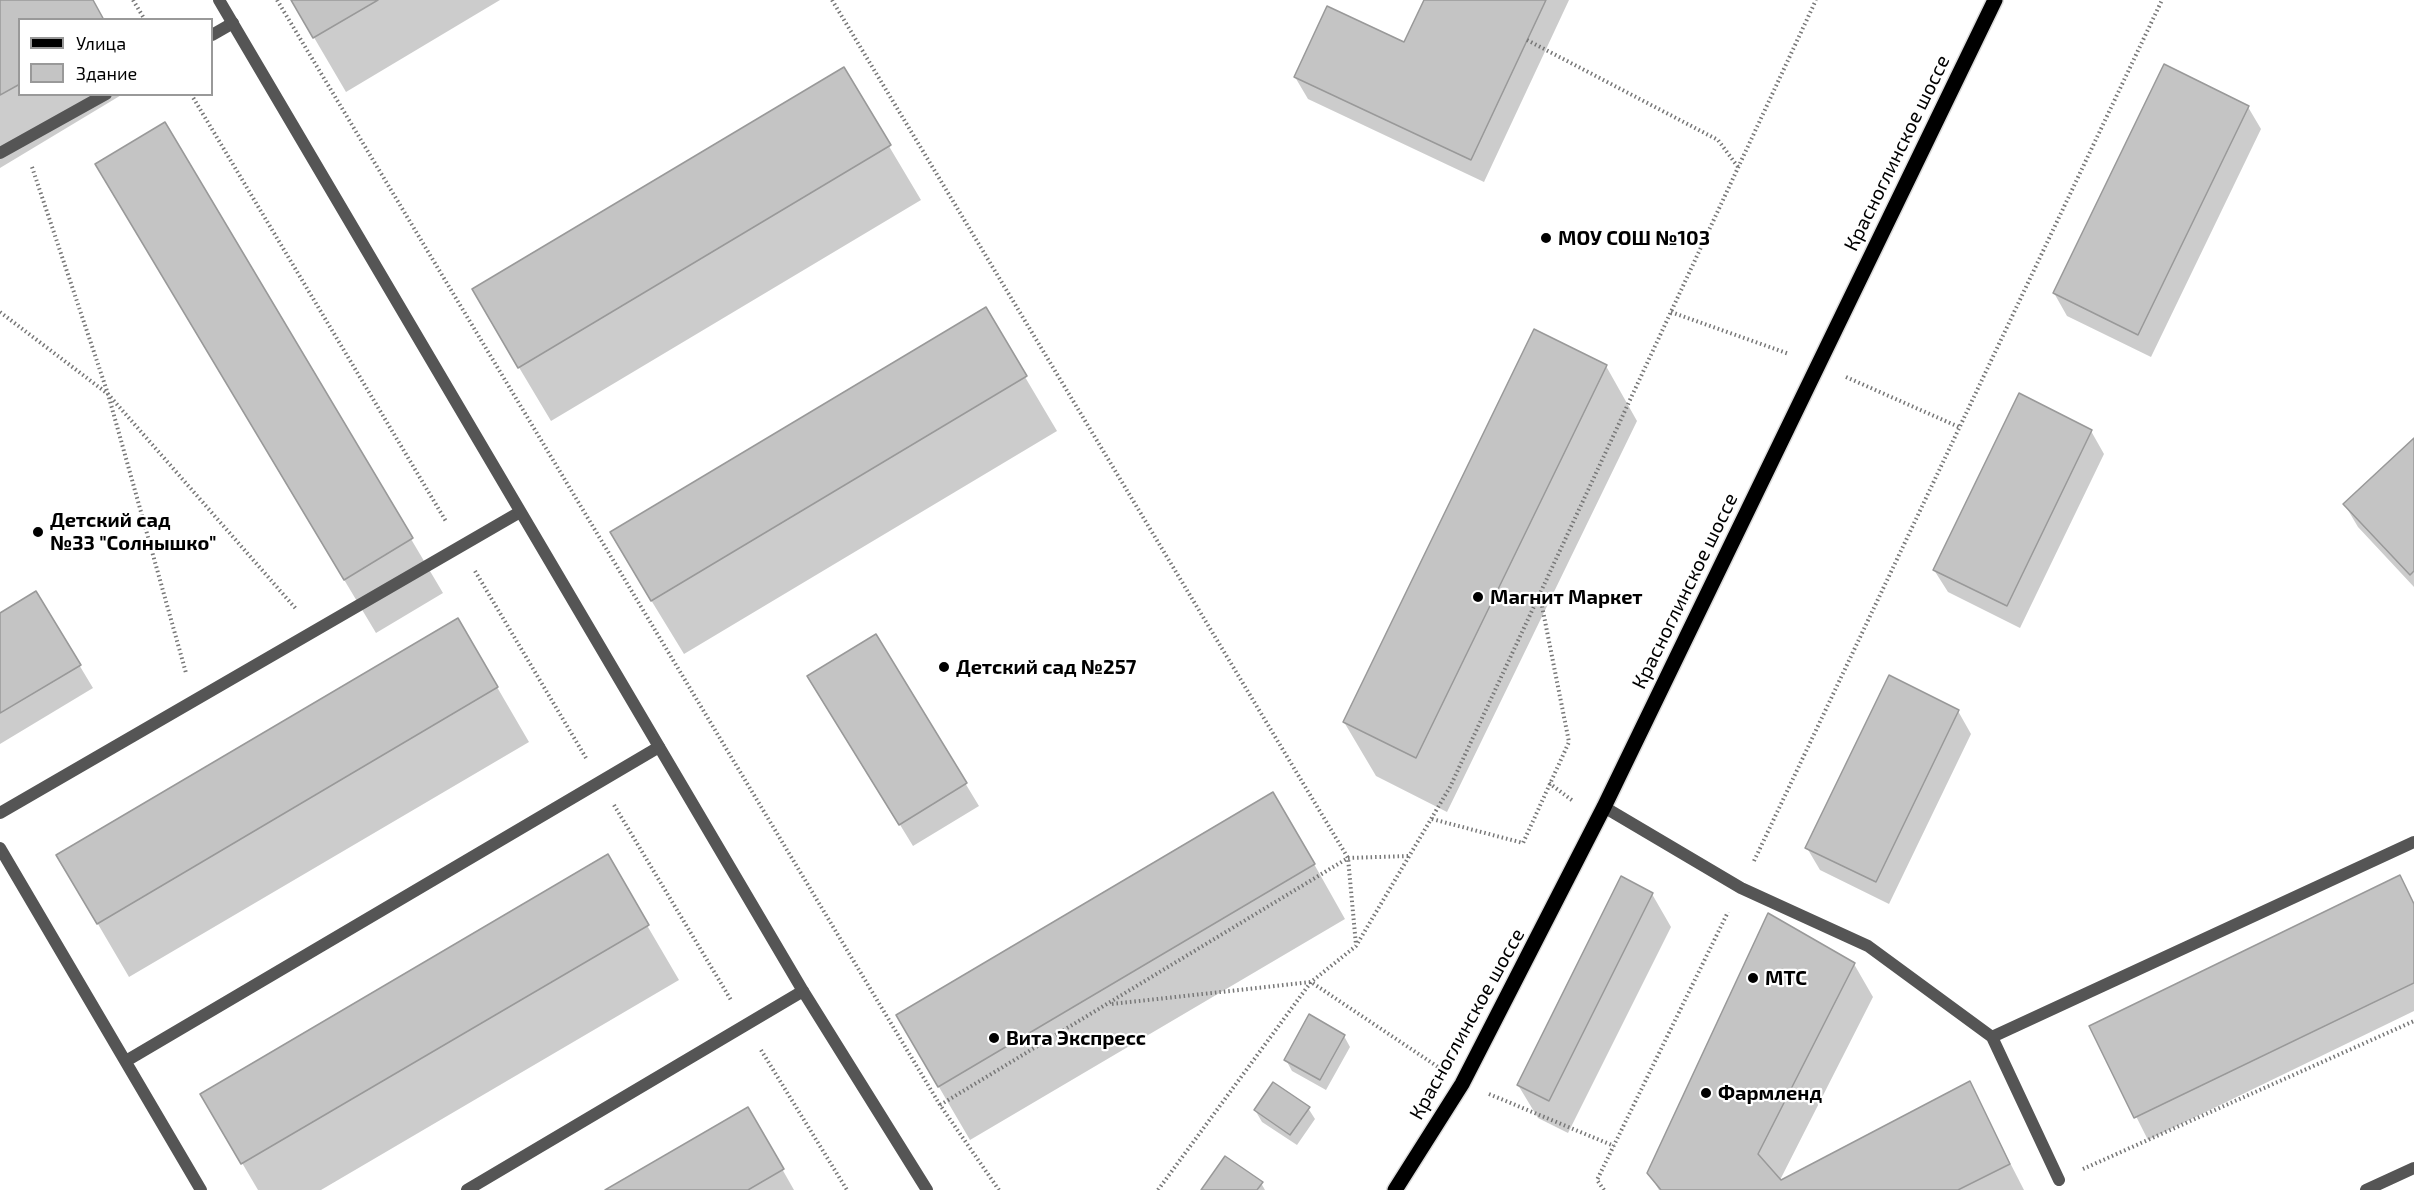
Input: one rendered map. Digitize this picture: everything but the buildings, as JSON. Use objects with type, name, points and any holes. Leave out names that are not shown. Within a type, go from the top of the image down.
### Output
[{"type":"main road","name":"Красноглинское шоссе","points":[[1395,1190],[1462,1084],[1601,813],[1995,0]]},
{"type":"street","points":[[219,0],[803,991],[925,1189]]},
{"type":"street","points":[[213,34],[233,23]]},
{"type":"street","points":[[0,153],[102,96]]},
{"type":"street","points":[[0,813],[520,512]]},
{"type":"street","points":[[126,1061],[659,747]]},
{"type":"street","points":[[1601,813],[1741,888],[1868,946],[1992,1037],[2059,1180]]},
{"type":"street","points":[[1992,1037],[2414,842]]},
{"type":"street","points":[[0,848],[201,1190]]},
{"type":"street","points":[[467,1190],[803,991]]},
{"type":"street","points":[[2366,1190],[2414,1168]]},
{"type":"path","points":[[133,0],[144,18]]},
{"type":"path","points":[[278,0],[940,1105],[999,1190]]},
{"type":"path","points":[[832,0],[1348,858],[1356,946]]},
{"type":"path","points":[[1158,1190],[1311,982],[1356,946],[1450,787],[1816,0]]},
{"type":"path","points":[[1604,1190],[1597,1180],[1741,888],[2162,0]]},
{"type":"path","points":[[1527,40],[1718,140],[1738,168]]},
{"type":"path","points":[[192,96],[746,1026],[847,1190]]},
{"type":"path","points":[[23,141],[108,394],[194,702]]},
{"type":"path","points":[[0,312],[108,394],[316,632]]},
{"type":"path","points":[[1432,819],[1522,843],[1569,742],[1539,595]]},
{"type":"path","points":[[1549,783],[1601,813]]},
{"type":"path","points":[[940,1105],[1109,1005],[1348,858],[1410,856]]},
{"type":"path","points":[[1109,1005],[1311,982]]},
{"type":"path","points":[[2059,1180],[2414,1021]]},
{"type":"place","name":"МОУ СОШ №103","points":[[1546,238]]},
{"type":"place","name":"Детский сад №33 \"Солнышко\"","points":[[38,532]]},
{"type":"place","name":"Магнит Маркет","points":[[1478,597]]},
{"type":"place","name":"Детский сад №257","points":[[944,667]]},
{"type":"place","name":"МТС","points":[[1753,978]]},
{"type":"place","name":"Вита Экспресс","points":[[994,1038]]},
{"type":"place","name":"Фармленд","points":[[1706,1093]]}]
